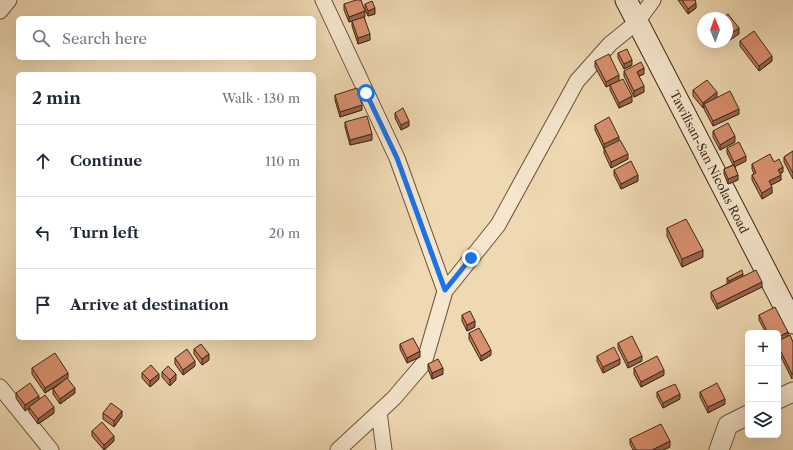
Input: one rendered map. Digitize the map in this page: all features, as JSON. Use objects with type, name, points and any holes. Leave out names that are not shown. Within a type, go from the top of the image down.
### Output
[{"type":"main road","name":"Tawilisan-San Nicolas Road","points":[[626,0],[793,323]]},
{"type":"street","points":[[0,11],[9,0]]},
{"type":"street","points":[[323,0],[397,158],[445,290]]},
{"type":"street","points":[[338,450],[394,398],[424,363],[445,290],[498,225],[577,81],[610,44],[637,22],[653,0]]},
{"type":"street","points":[[0,387],[51,450]]},
{"type":"street","points":[[781,398],[793,392]]},
{"type":"street","points":[[379,412],[384,450]]},
{"type":"street","points":[[718,450],[728,425],[745,416]]},
{"type":"building","points":[[361,0],[365,11],[349,17],[344,4]]},
{"type":"building","points":[[682,0],[695,0],[696,3],[688,9]]},
{"type":"building","points":[[372,1],[375,8],[368,11],[365,4]]},
{"type":"building","points":[[364,17],[370,34],[358,38],[352,21]]},
{"type":"building","points":[[733,20],[739,28],[733,32]]},
{"type":"building","points":[[754,31],[772,56],[759,66],[740,41]]},
{"type":"building","points":[[627,49],[632,60],[624,64],[618,53]]},
{"type":"building","points":[[609,54],[619,75],[606,82],[595,61]]},
{"type":"building","points":[[641,62],[644,68],[637,72],[644,86],[634,91],[624,71]]},
{"type":"building","points":[[623,79],[632,96],[619,103],[610,85]]},
{"type":"building","points":[[707,80],[717,92],[703,103],[693,90]]},
{"type":"building","points":[[357,88],[362,105],[340,112],[335,95]]},
{"type":"building","points":[[730,91],[739,109],[713,121],[704,104]]},
{"type":"building","points":[[403,108],[409,121],[401,125],[395,113]]},
{"type":"building","points":[[367,116],[372,134],[350,140],[345,122]]},
{"type":"building","points":[[609,117],[619,137],[604,144],[595,125]]},
{"type":"building","points":[[728,123],[735,136],[720,145],[713,131]]},
{"type":"building","points":[[620,140],[628,154],[611,162],[604,148]]},
{"type":"building","points":[[739,142],[746,156],[734,162],[727,148]]},
{"type":"building","points":[[793,151],[793,173],[784,157]]},
{"type":"building","points":[[770,154],[774,162],[779,159],[783,167],[778,170],[781,175],[769,181],[772,187],[762,193],[752,175],[756,173],[752,164]]},
{"type":"building","points":[[631,161],[638,175],[621,184],[614,170]]},
{"type":"building","points":[[734,165],[738,175],[728,179],[724,169]]},
{"type":"building","points":[[686,219],[703,250],[682,259],[667,228]]},
{"type":"building","points":[[742,270],[743,274],[729,281],[727,278]]},
{"type":"building","points":[[756,270],[762,282],[717,304],[711,292]]},
{"type":"building","points":[[775,307],[788,332],[781,336],[781,330],[766,330],[759,315]]},
{"type":"building","points":[[470,311],[475,321],[467,325],[462,315]]},
{"type":"building","points":[[479,328],[491,350],[481,356],[469,333]]},
{"type":"building","points":[[790,335],[793,342],[793,374],[781,352],[781,340]]},
{"type":"building","points":[[632,336],[642,356],[628,363],[618,343]]},
{"type":"building","points":[[413,338],[420,351],[407,358],[400,344]]},
{"type":"building","points":[[201,344],[209,354],[202,359],[194,349]]},
{"type":"building","points":[[614,347],[620,359],[603,367],[597,356]]},
{"type":"building","points":[[187,349],[195,361],[183,370],[175,358]]},
{"type":"building","points":[[55,353],[68,373],[45,388],[32,368]]},
{"type":"building","points":[[657,356],[664,370],[641,382],[634,368]]},
{"type":"building","points":[[438,359],[443,368],[432,373],[428,364]]},
{"type":"building","points":[[151,365],[159,374],[150,381],[142,373]]},
{"type":"building","points":[[168,366],[176,374],[170,380],[162,372]]},
{"type":"building","points":[[67,378],[75,388],[60,399],[53,389]]},
{"type":"building","points":[[30,383],[39,396],[25,405],[16,393]]},
{"type":"building","points":[[717,383],[725,399],[708,407],[700,392]]},
{"type":"building","points":[[675,384],[680,394],[663,403],[657,392]]},
{"type":"building","points":[[45,395],[54,407],[38,419],[29,407]]},
{"type":"building","points":[[111,403],[122,411],[114,421],[103,413]]},
{"type":"building","points":[[102,422],[114,436],[104,445],[92,431]]},
{"type":"building","points":[[661,424],[670,441],[652,450],[636,450],[630,439]]},
{"type":"route","points":[[366,93],[397,158],[445,290],[471,258]]}]
